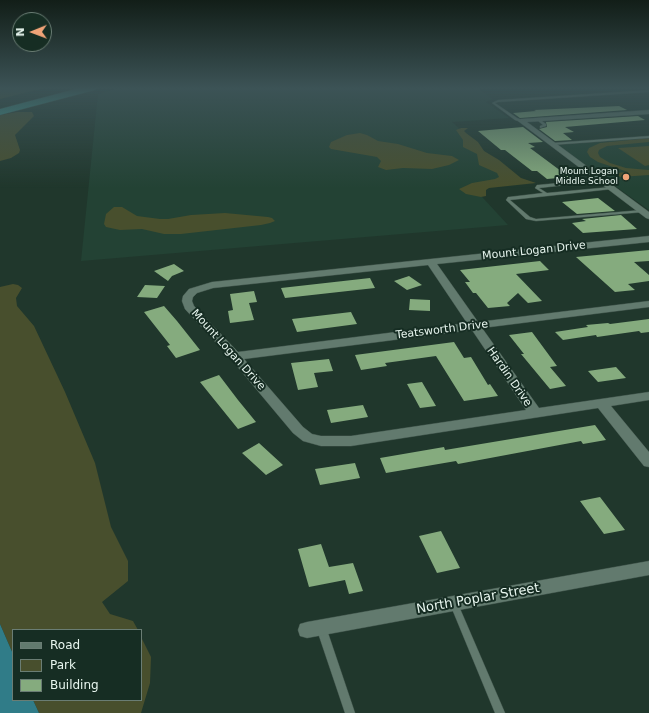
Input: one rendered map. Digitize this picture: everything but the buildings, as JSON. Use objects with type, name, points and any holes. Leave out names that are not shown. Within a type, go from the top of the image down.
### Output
[{"type":"street","points":[[521,121],[649,216]]},
{"type":"street","name":"Mount Logan Drive","points":[[649,239],[218,284],[202,287],[193,291],[188,296],[187,301],[189,307],[235,356],[298,430],[308,438],[321,441],[351,441],[649,396]]},
{"type":"street","name":"Hardin Drive","points":[[430,261],[535,413]]},
{"type":"street","name":"Teatsworth Drive","points":[[235,356],[649,304]]},
{"type":"street","points":[[601,403],[649,462]]},
{"type":"street","name":"North Poplar Street","points":[[314,628],[649,568]]},
{"type":"lane","points":[[541,121],[545,125],[541,128]]},
{"type":"lane","points":[[552,144],[649,137]]},
{"type":"lane","points":[[546,194],[537,188],[538,186],[601,180]]},
{"type":"lane","points":[[611,188],[509,198],[508,200],[528,218],[536,220],[642,211]]},
{"type":"lane","points":[[454,603],[500,713]]},
{"type":"lane","points":[[314,628],[350,713]]},
{"type":"shaded area","points":[[95,121],[462,121],[452,122],[518,181],[472,186],[508,225],[81,261]]},
{"type":"shaded area","name":"Mount Logan Middle School","points":[[649,138],[649,210],[557,145]]},
{"type":"green space","points":[[0,121],[29,121],[15,135],[20,150],[19,153],[11,158],[0,161]]},
{"type":"green space","points":[[468,128],[464,131],[478,142],[484,151],[499,160],[521,178],[536,183],[489,188],[486,190],[486,196],[481,197],[466,194],[459,189],[472,183],[499,177],[497,173],[479,165],[477,154],[463,147],[463,140],[456,130]]},
{"type":"green space","points":[[360,133],[378,141],[398,144],[427,153],[452,156],[459,160],[449,165],[432,169],[403,168],[386,170],[378,167],[381,161],[377,157],[331,149],[329,147],[331,142],[347,135]]},
{"type":"green space","points":[[649,138],[649,142],[607,146],[599,150],[598,153],[600,157],[610,163],[626,168],[649,170],[649,175],[620,177],[615,173],[628,172],[598,162],[590,157],[587,152],[589,148],[600,143]]},
{"type":"green space","points":[[649,146],[649,165],[645,166],[618,148]]},
{"type":"green space","points":[[114,207],[122,207],[137,216],[160,219],[225,213],[268,217],[275,221],[261,225],[181,234],[164,234],[142,229],[120,230],[106,227],[104,224],[106,214]]},
{"type":"green space","points":[[13,284],[22,288],[16,298],[17,306],[34,326],[65,392],[95,463],[111,527],[128,561],[128,581],[102,602],[110,614],[133,621],[137,629],[12,629],[12,652],[0,624],[0,287]]},
{"type":"green space","points":[[142,639],[151,657],[150,683],[141,713],[39,713],[33,701],[142,701]]},
{"type":"water","points":[[0,624],[12,652],[12,701],[33,701],[39,713],[0,713]]},
{"type":"place","name":"Mount Logan Middle School","points":[[626,177]]}]
